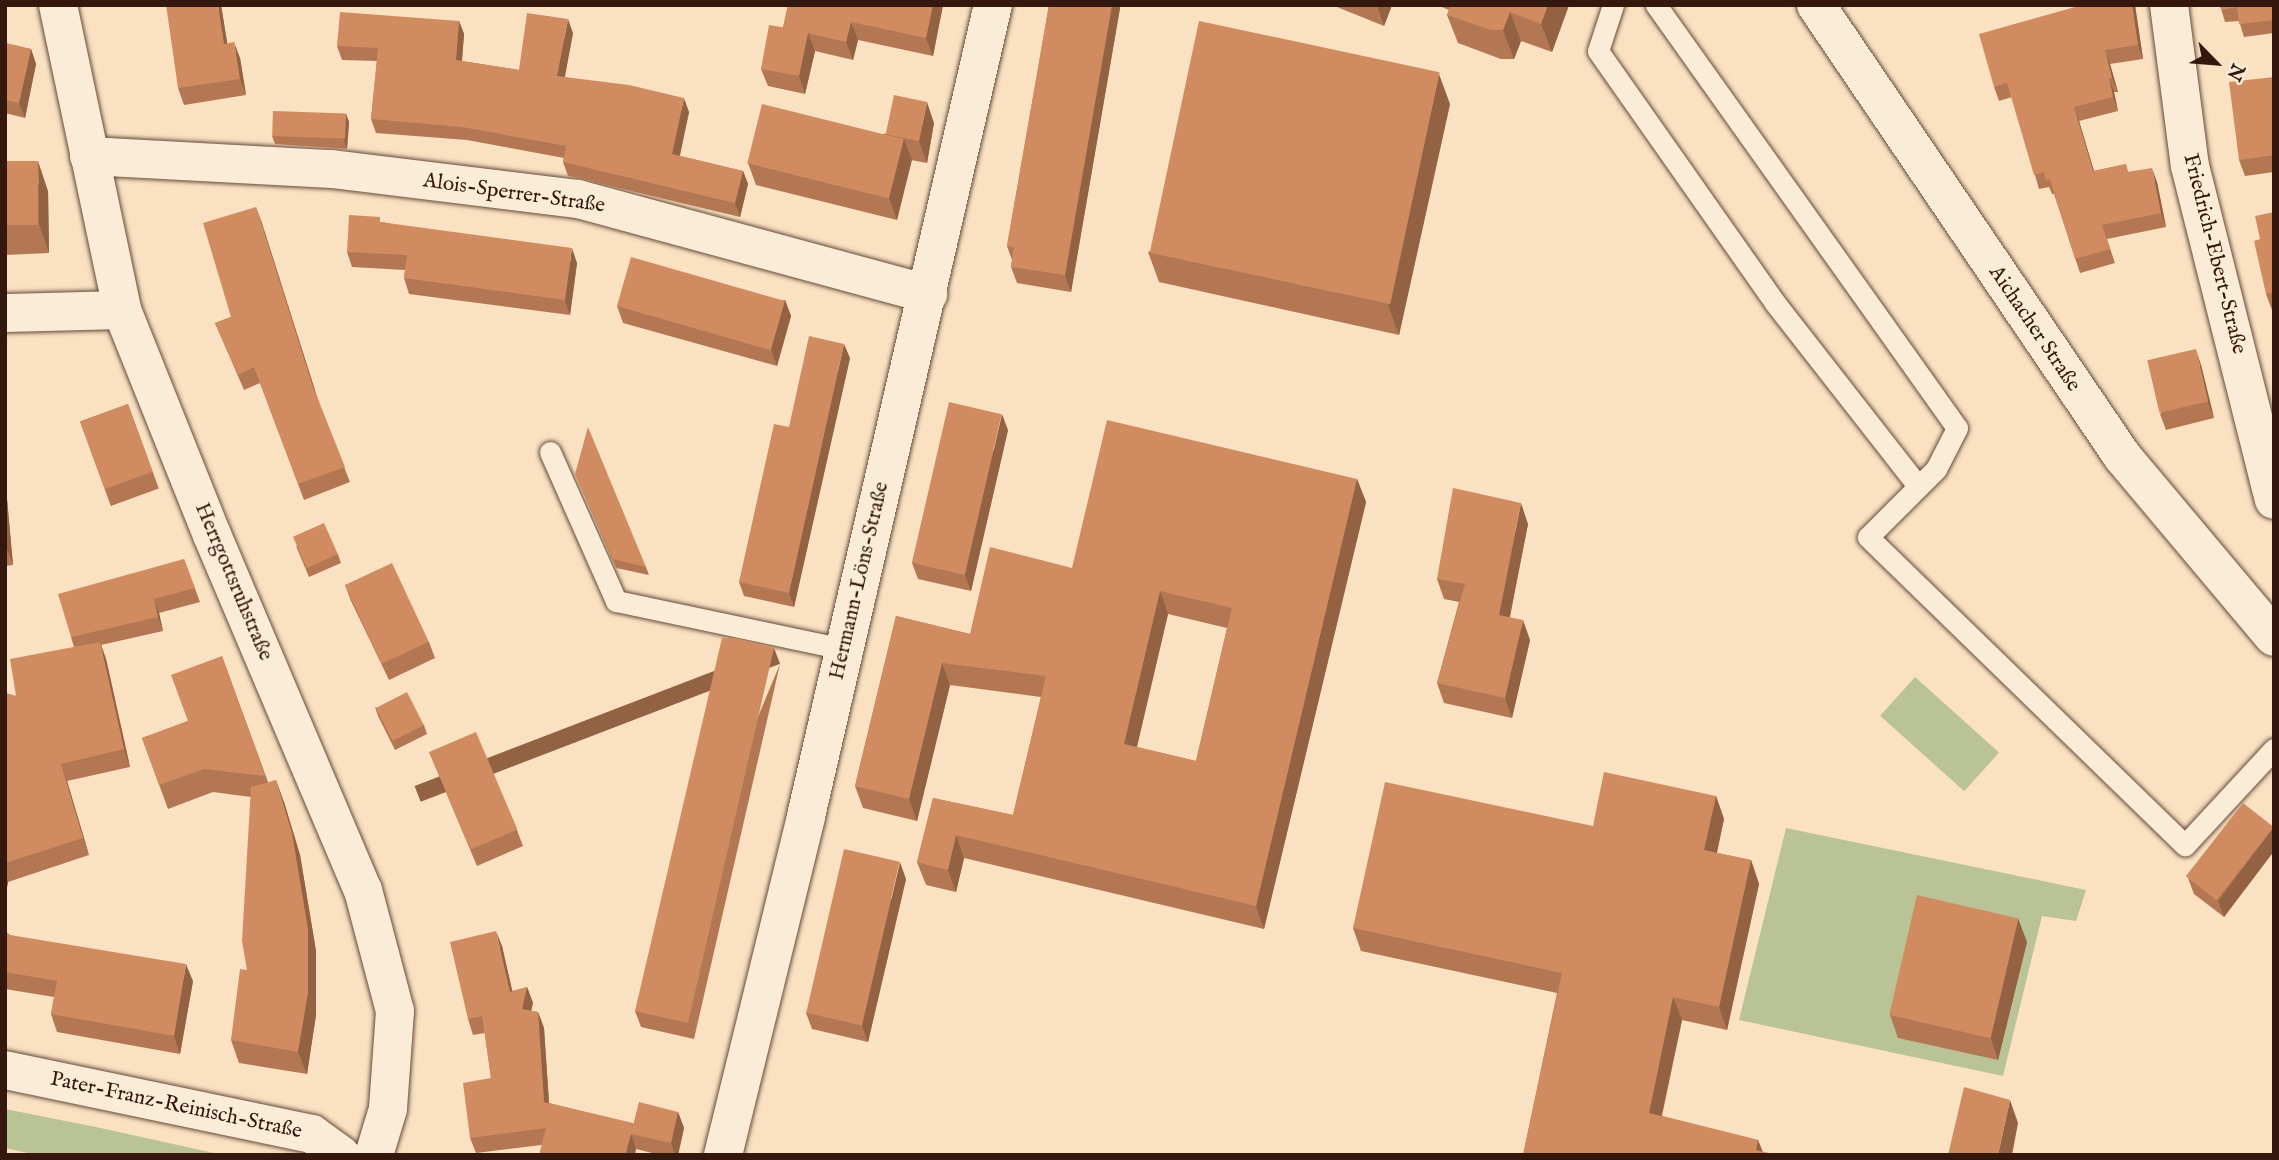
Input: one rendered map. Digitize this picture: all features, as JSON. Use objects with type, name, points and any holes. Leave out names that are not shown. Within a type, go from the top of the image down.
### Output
[{"type":"street","name":"Herrgottsruhstraße","points":[[58,5],[122,310],[212,535],[363,890],[395,1011],[388,1109],[374,1155]]},
{"type":"street","name":"Hermann-Löns-Straße","points":[[723,1155],[928,294],[993,5]]},
{"type":"street","name":"Aichacher Straße","points":[[1816,5],[2122,456],[2274,637]]},
{"type":"street","name":"Friedrich-Ebert-Straße","points":[[2169,5],[2190,166],[2274,500]]},
{"type":"street","name":"Alois-Sperrer-Straße","points":[[89,156],[332,169],[578,199],[928,294]]},
{"type":"street","points":[[5,313],[122,310]]},
{"type":"street","name":"Pater-Franz-Reinisch-Straße","points":[[5,1070],[312,1134],[341,1155]]},
{"type":"lane","points":[[1613,5],[1598,51],[1775,303],[1918,486]]},
{"type":"lane","points":[[1656,5],[1957,428],[1936,468],[1868,537],[2185,845],[2274,749]]},
{"type":"lane","points":[[550,452],[616,601],[844,649]]},
{"type":"green space","points":[[1915,677],[1999,753],[1964,791],[1880,716]]},
{"type":"green space","points":[[1786,828],[2086,890],[2076,921],[2042,916],[2003,1076],[1739,1020]]},
{"type":"green space","points":[[5,1109],[223,1155],[37,1155],[5,1148]]},
{"type":"building","points":[[166,5],[218,5],[224,44],[234,42],[240,79],[178,88]]},
{"type":"building","points":[[788,5],[933,5],[926,38],[851,22],[846,42],[808,33],[799,76],[761,69],[769,25],[788,28],[783,27]]},
{"type":"building","points":[[1049,5],[1112,5],[1065,275],[1011,267],[1014,247],[1007,246]]},
{"type":"building","points":[[1451,5],[1548,5],[1541,24],[1510,12],[1503,30],[1491,30],[1447,15]]},
{"type":"building","points":[[2074,5],[2132,5],[2138,45],[2105,50],[2112,78],[2109,78],[2113,97],[2074,107],[2093,171],[2126,164],[2127,172],[2152,168],[2161,213],[2102,225],[2110,249],[2075,259],[2050,179],[2046,180],[2044,172],[2034,175],[2007,83],[1994,87],[1979,34],[2075,7]]},
{"type":"building","points":[[2220,5],[2274,5],[2274,20],[2239,24],[2237,7],[2221,10]]},
{"type":"building","points":[[340,12],[459,21],[456,60],[519,70],[527,13],[568,19],[557,76],[629,85],[684,98],[672,154],[743,171],[735,203],[563,162],[566,146],[462,127],[371,119],[378,48],[337,46]]},
{"type":"building","points":[[1199,21],[1440,72],[1390,304],[1150,253]]},
{"type":"building","points":[[5,43],[31,49],[19,103],[5,100]]},
{"type":"building","points":[[2274,77],[2274,155],[2239,160],[2229,82]]},
{"type":"building","points":[[894,95],[927,102],[919,141],[886,134]]},
{"type":"building","points":[[762,104],[904,139],[889,199],[747,163]]},
{"type":"building","points":[[273,111],[346,114],[345,139],[272,136]]},
{"type":"building","points":[[5,161],[38,161],[38,225],[5,225]]},
{"type":"building","points":[[256,207],[313,387],[345,467],[298,484],[254,367],[238,375],[215,323],[231,317],[203,223]]},
{"type":"building","points":[[2274,212],[2274,292],[2266,294],[2254,241],[2260,239],[2255,216]]},
{"type":"building","points":[[349,215],[380,217],[380,222],[572,248],[565,300],[404,278],[407,255],[347,252]]},
{"type":"building","points":[[631,257],[785,301],[771,350],[617,306]]},
{"type":"building","points":[[809,336],[844,344],[789,593],[739,582],[774,424],[789,427]]},
{"type":"building","points":[[2196,349],[2208,402],[2159,413],[2147,360]]},
{"type":"building","points":[[949,402],[1002,414],[964,575],[912,563]]},
{"type":"building","points":[[128,404],[153,472],[105,489],[80,421]]},
{"type":"building","points":[[1107,420],[1357,479],[1256,906],[956,835],[948,870],[917,862],[933,798],[1013,815],[1046,676],[942,663],[909,799],[855,786],[896,616],[970,634],[990,547],[1072,568]],"holes":[[[1160,591],[1232,608],[1196,761],[1124,744]]]},
{"type":"building","points":[[588,427],[646,567],[613,559],[575,474]]},
{"type":"building","points":[[1453,488],[1521,503],[1499,615],[1523,620],[1505,698],[1437,683],[1465,584],[1437,579]]},
{"type":"building","points":[[324,523],[338,554],[307,568],[293,537]]},
{"type":"building","points":[[184,559],[195,588],[154,599],[158,617],[71,637],[58,594]]},
{"type":"building","points":[[392,563],[429,642],[382,664],[345,585]]},
{"type":"building","points":[[722,638],[735,638],[774,648],[688,1023],[635,1011]]},
{"type":"building","points":[[100,642],[124,749],[61,764],[83,838],[5,863],[5,693],[16,696],[10,659]]},
{"type":"building","points":[[222,656],[265,776],[204,769],[159,785],[142,738],[188,721],[171,675]]},
{"type":"building","points":[[407,692],[424,725],[393,741],[376,708]]},
{"type":"building","points":[[476,732],[517,830],[470,850],[429,752]]},
{"type":"building","points":[[1604,772],[1716,796],[1704,850],[1751,860],[1719,1007],[1673,997],[1649,1113],[1758,1140],[1756,1150],[1777,1155],[1523,1155],[1562,973],[1353,928],[1385,782],[1593,826]]},
{"type":"building","points":[[276,780],[292,833],[308,929],[308,993],[298,1052],[231,1040],[240,969],[247,970],[242,941],[251,787]]},
{"type":"building","points":[[2243,803],[2274,827],[2216,900],[2186,876]]},
{"type":"building","points":[[844,849],[900,862],[862,1026],[806,1013]]},
{"type":"building","points":[[1917,895],[2018,918],[1991,1038],[1889,1015]]},
{"type":"building","points":[[5,931],[10,935],[186,964],[174,1036],[51,1014],[57,981],[5,972]]},
{"type":"building","points":[[496,931],[510,992],[527,987],[522,1009],[538,1012],[544,1102],[633,1123],[632,1129],[639,1102],[678,1112],[671,1143],[631,1134],[625,1155],[539,1155],[546,1128],[470,1138],[463,1083],[491,1078],[482,1016],[468,1019],[450,942]]},
{"type":"building","points":[[1964,1087],[2010,1100],[1998,1155],[1948,1155]]}]
